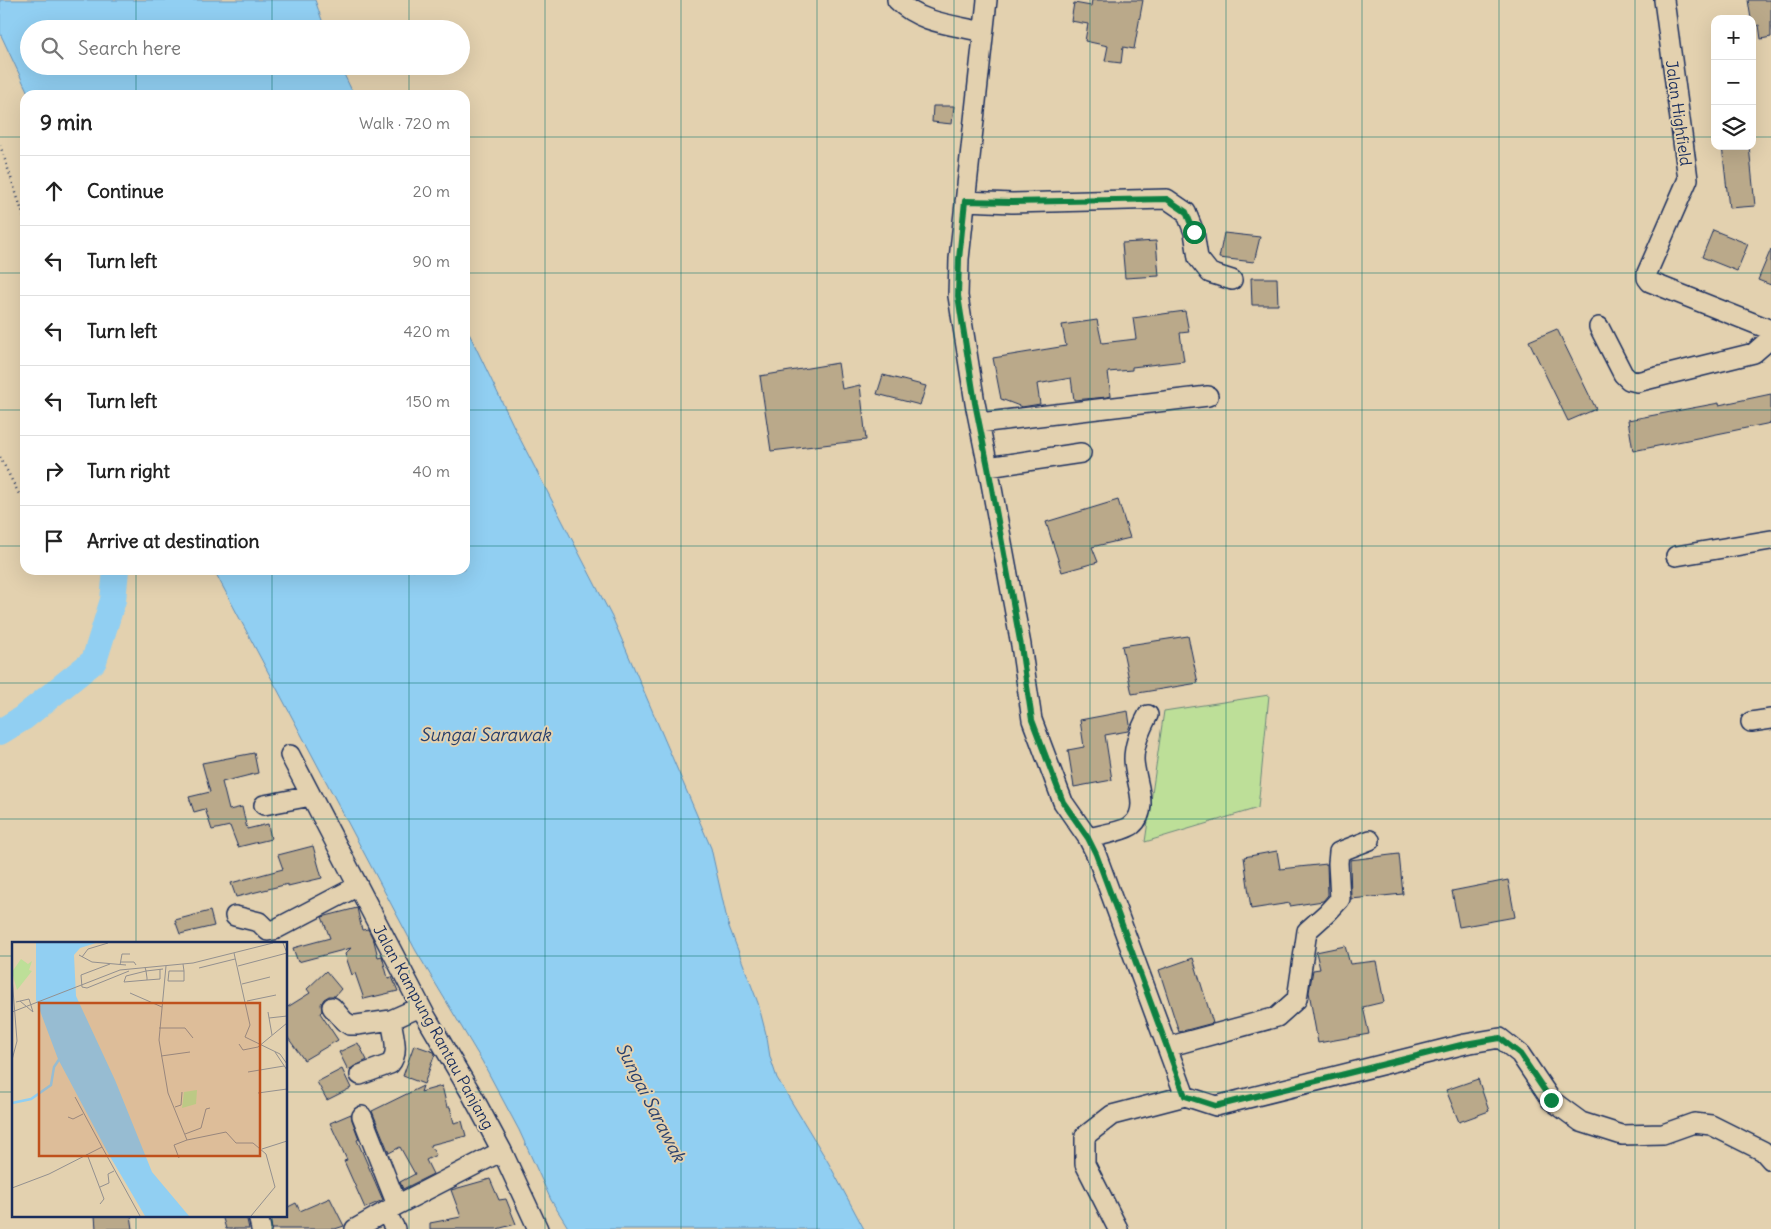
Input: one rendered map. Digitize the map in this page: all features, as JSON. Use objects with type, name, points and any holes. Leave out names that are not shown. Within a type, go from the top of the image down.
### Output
[{"type":"street","points":[[897,0],[922,18],[983,32]]},
{"type":"street","points":[[987,0],[959,259],[958,296],[979,423],[1021,646],[1032,720],[1063,802],[1088,838],[1096,854],[1185,1096]]},
{"type":"street","name":"Jalan Highfield","points":[[1664,0],[1688,179],[1646,273],[1646,278],[1650,282],[1771,330]]},
{"type":"street","points":[[965,201],[1167,199],[1186,212],[1194,232],[1198,258],[1210,273],[1232,280]]},
{"type":"street","points":[[1599,327],[1623,374],[1629,380],[1637,382],[1754,353],[1771,338]]},
{"type":"street","points":[[979,423],[1208,396]]},
{"type":"street","points":[[988,467],[1081,453]]},
{"type":"street","points":[[1676,556],[1771,540]]},
{"type":"street","points":[[1088,838],[1132,826],[1139,817],[1141,800],[1134,759],[1140,730],[1148,715]]},
{"type":"street","points":[[1751,722],[1771,719]]},
{"type":"street","name":"Jalan Kampung Rantau Panjang","points":[[290,755],[420,1007],[472,1095],[502,1151],[538,1229]]},
{"type":"street","points":[[264,806],[310,796]]},
{"type":"street","points":[[1167,1047],[1277,1017],[1297,999],[1307,931],[1327,914],[1340,899],[1339,852],[1370,840]]},
{"type":"street","points":[[235,916],[259,922],[268,931],[274,930],[358,886]]},
{"type":"street","points":[[332,1007],[350,1025],[391,1020],[420,1007]]},
{"type":"street","points":[[360,1076],[390,1064],[394,1060],[395,1045],[391,1020]]},
{"type":"street","points":[[1118,1229],[1085,1164],[1085,1136],[1112,1115],[1185,1096],[1216,1106],[1465,1044],[1500,1038],[1520,1054],[1551,1100],[1581,1122],[1622,1135],[1664,1134],[1694,1123],[1711,1125],[1763,1151],[1771,1160]]},
{"type":"street","points":[[362,1116],[392,1208],[395,1229]]},
{"type":"street","points":[[355,1229],[502,1151]]},
{"type":"street","points":[[258,1216],[261,1229]]},
{"type":"path","points":[[0,145],[20,205]]},
{"type":"path","points":[[0,457],[20,494]]},
{"type":"green space","points":[[1269,695],[1258,808],[1145,842],[1164,711]]},
{"type":"water","points":[[0,0],[315,0],[322,20],[20,20],[20,75],[344,75],[352,90],[27,90],[0,33]]},
{"type":"water","name":"Sungai Sarawak","points":[[470,335],[516,431],[613,619],[711,848],[728,924],[758,1003],[770,1057],[777,1078],[828,1162],[864,1229],[569,1229],[551,1200],[519,1130],[482,1061],[416,951],[217,575],[470,575]]},
{"type":"building","points":[[1092,0],[1143,0],[1134,49],[1123,47],[1121,63],[1105,61],[1108,46],[1085,41],[1088,24],[1071,21],[1074,3],[1091,6]]},
{"type":"building","points":[[1748,0],[1771,0],[1771,37],[1761,39],[1759,25],[1756,26],[1756,15],[1750,15]]},
{"type":"building","points":[[933,106],[954,106],[952,124],[932,122]]},
{"type":"building","points":[[1722,150],[1749,150],[1755,206],[1729,208]]},
{"type":"building","points":[[1713,230],[1748,244],[1737,271],[1702,257]]},
{"type":"building","points":[[1224,233],[1260,237],[1254,262],[1219,258]]},
{"type":"building","points":[[1156,241],[1159,276],[1125,278],[1122,243]]},
{"type":"building","points":[[1771,249],[1771,285],[1758,280]]},
{"type":"building","points":[[1251,278],[1277,278],[1278,305],[1252,305]]},
{"type":"building","points":[[1185,311],[1189,332],[1180,333],[1184,361],[1132,367],[1132,370],[1108,372],[1111,396],[1074,400],[1071,378],[1037,384],[1040,404],[1022,407],[1001,399],[993,358],[1066,346],[1062,325],[1097,320],[1102,343],[1136,339],[1133,318]]},
{"type":"building","points":[[1557,329],[1596,409],[1568,421],[1529,341]]},
{"type":"building","points":[[838,363],[842,389],[860,385],[866,440],[771,451],[760,376]]},
{"type":"building","points":[[883,375],[926,386],[920,405],[877,394]]},
{"type":"building","points":[[1771,394],[1771,423],[1633,451],[1628,420],[1719,403],[1719,405]]},
{"type":"building","points":[[1118,500],[1130,538],[1092,547],[1098,562],[1062,572],[1046,522]]},
{"type":"building","points":[[1188,636],[1198,683],[1132,694],[1122,646]]},
{"type":"building","points":[[1128,711],[1130,725],[1128,731],[1105,735],[1112,780],[1074,787],[1068,750],[1084,747],[1080,720]]},
{"type":"building","points":[[254,753],[258,773],[222,782],[229,810],[242,807],[247,829],[268,824],[271,839],[238,847],[230,826],[212,830],[205,809],[194,812],[189,797],[210,792],[202,763]]},
{"type":"building","points":[[313,846],[322,878],[236,897],[231,883],[283,869],[278,855]]},
{"type":"building","points":[[1277,851],[1280,869],[1327,864],[1328,895],[1323,901],[1290,906],[1290,903],[1251,909],[1244,857]]},
{"type":"building","points":[[1399,854],[1403,894],[1351,899],[1350,860]]},
{"type":"building","points":[[1508,880],[1515,917],[1459,927],[1452,891]]},
{"type":"building","points":[[357,908],[362,930],[368,929],[374,941],[378,957],[382,956],[388,978],[392,977],[398,991],[364,999],[355,973],[352,975],[345,954],[351,948],[298,962],[293,948],[330,938],[322,917]]},
{"type":"building","points":[[210,911],[214,926],[180,934],[175,920]]},
{"type":"building","points":[[1345,946],[1350,964],[1376,961],[1384,1002],[1363,1007],[1369,1034],[1318,1043],[1309,992],[1313,970],[1320,969],[1316,952]]},
{"type":"building","points":[[1193,958],[1213,1023],[1179,1032],[1159,970]]},
{"type":"building","points":[[326,971],[341,989],[335,996],[329,996],[324,999],[321,1004],[322,1011],[320,1013],[338,1040],[304,1060],[288,1038],[288,1007],[310,993],[307,989]]},
{"type":"building","points":[[358,1043],[367,1060],[348,1070],[339,1052]]},
{"type":"building","points":[[414,1045],[435,1054],[424,1084],[403,1076]]},
{"type":"building","points":[[342,1069],[351,1088],[327,1100],[317,1082]]},
{"type":"building","points":[[1478,1079],[1489,1111],[1459,1122],[1446,1090]]},
{"type":"building","points":[[423,1086],[421,1092],[442,1086],[447,1107],[450,1107],[454,1123],[462,1121],[466,1136],[430,1145],[436,1155],[426,1160],[433,1174],[403,1189],[400,1182],[415,1174],[400,1147],[389,1153],[372,1111]]},
{"type":"building","points":[[351,1114],[359,1139],[357,1140],[383,1200],[365,1208],[344,1161],[347,1160],[330,1123]]},
{"type":"building","points":[[490,1179],[499,1200],[506,1199],[516,1224],[497,1229],[430,1229],[430,1223],[461,1217],[451,1190]]},
{"type":"building","points":[[330,1198],[344,1226],[335,1229],[272,1229],[270,1219],[276,1216],[288,1216],[288,1207],[296,1203],[300,1211]]},
{"type":"building","points":[[95,1216],[131,1216],[133,1229],[96,1229]]},
{"type":"building","points":[[222,1216],[246,1216],[249,1229],[226,1229]]},
{"type":"waterway","points":[[0,732],[23,718],[94,661],[113,600],[116,575]]},
{"type":"route","points":[[1194,232],[1186,212],[1167,199],[965,201],[959,259],[958,296],[975,403],[1021,646],[1032,720],[1063,802],[1088,838],[1096,854],[1185,1096],[1216,1106],[1465,1044],[1500,1038],[1520,1054],[1551,1100]]}]
